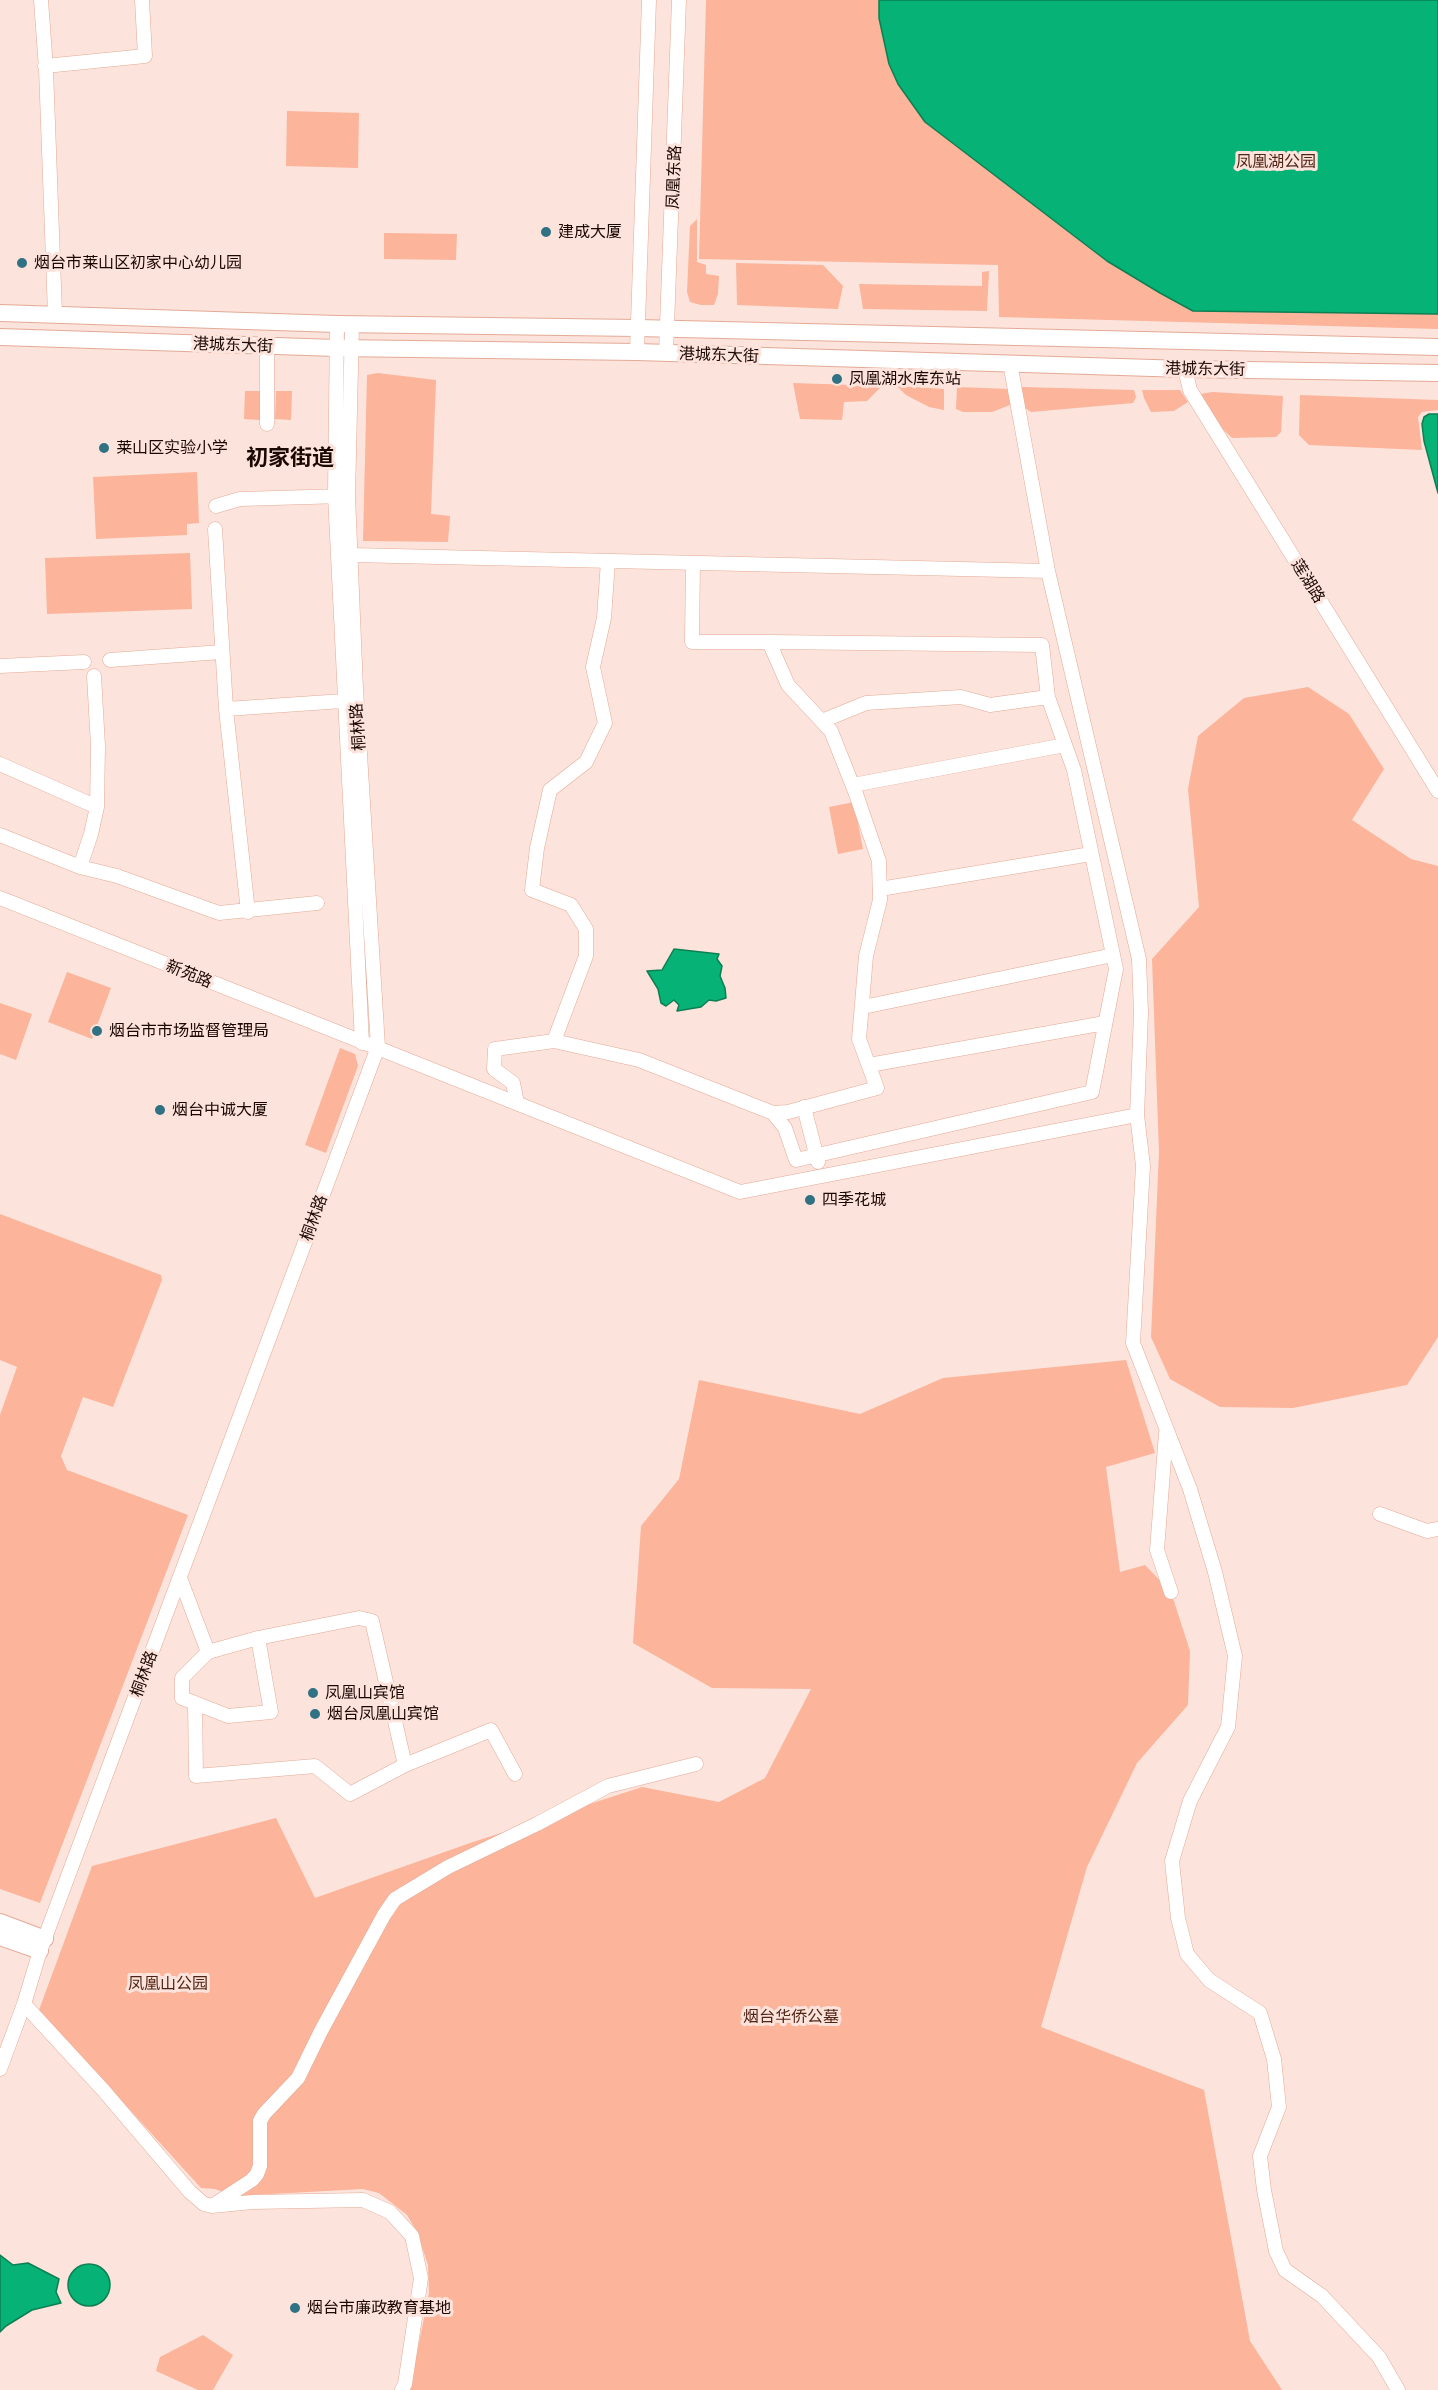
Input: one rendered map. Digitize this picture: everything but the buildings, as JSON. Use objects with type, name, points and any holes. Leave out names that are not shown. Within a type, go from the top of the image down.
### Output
[{"type":"main road","name":"港城东大街","points":[[0,313],[344,324],[638,328],[669,331],[1438,347]]},
{"type":"main road","name":"港城东大街","points":[[0,337],[344,348],[637,352],[1185,369],[1438,373]]},
{"type":"main road","points":[[0,1922],[43,1945]]},
{"type":"main road","points":[[0,1936],[43,1945]]},
{"type":"street","points":[[41,0],[55,314]]},
{"type":"street","points":[[45,66],[145,56],[142,0]]},
{"type":"street","name":"凤凰东路","points":[[637,352],[649,0]]},
{"type":"street","name":"凤凰东路","points":[[666,353],[669,331],[679,0]]},
{"type":"street","name":"桐林路","points":[[344,324],[341,496],[343,701],[362,1043]]},
{"type":"street","points":[[267,346],[267,424]]},
{"type":"street","points":[[1010,363],[1048,571],[1139,959],[1141,1013],[1137,1115],[1143,1166],[1133,1343],[1190,1489],[1212,1561],[1235,1656],[1228,1727],[1190,1801],[1172,1861],[1178,1918],[1187,1954],[1209,1980],[1260,2013],[1274,2059],[1279,2107],[1260,2156],[1276,2251],[1285,2270],[1322,2296],[1371,2348],[1389,2370],[1398,2390]]},
{"type":"street","name":"莲湖路","points":[[1185,369],[1190,390],[1438,791]]},
{"type":"street","points":[[216,506],[240,499],[341,496]]},
{"type":"street","name":"桐林路","points":[[0,2069],[43,1945],[378,1047],[356,688],[351,555],[341,496]]},
{"type":"street","points":[[215,529],[226,709],[248,912]]},
{"type":"street","points":[[351,555],[1048,571]]},
{"type":"street","points":[[554,1041],[586,956],[586,929],[571,905],[532,890],[537,848],[550,790],[586,762],[605,723],[593,667],[604,618],[608,561]]},
{"type":"street","points":[[517,1103],[513,1083],[494,1069],[495,1049],[554,1041],[639,1060],[773,1113],[785,1128],[796,1160],[1092,1092],[1116,969],[1074,770],[1048,697],[1042,645],[692,642],[693,563]]},
{"type":"street","points":[[769,642],[788,685],[831,731],[853,785],[879,861],[880,889],[880,900],[866,956],[859,1039],[877,1088],[773,1113]]},
{"type":"street","points":[[110,660],[222,652]]},
{"type":"street","points":[[0,666],[84,662]]},
{"type":"street","points":[[80,867],[97,807],[98,746],[94,676]]},
{"type":"street","points":[[822,721],[866,703],[961,697],[990,705],[1048,697]]},
{"type":"street","points":[[226,709],[343,701]]},
{"type":"street","points":[[853,785],[1065,745]]},
{"type":"street","points":[[0,764],[97,807]]},
{"type":"street","points":[[0,835],[80,867],[117,876],[219,914],[317,903]]},
{"type":"street","points":[[880,889],[1091,854]]},
{"type":"street","name":"新苑路","points":[[0,898],[740,1192],[1137,1115]]},
{"type":"street","points":[[863,1007],[1113,955]]},
{"type":"street","points":[[869,1065],[1105,1023]]},
{"type":"street","points":[[804,1107],[822,1176]]},
{"type":"street","points":[[1166,1428],[1157,1550],[1171,1592]]},
{"type":"street","points":[[1380,1514],[1427,1531],[1438,1529]]},
{"type":"street","points":[[180,1578],[208,1652]]},
{"type":"street","points":[[258,1638],[271,1712],[228,1716],[182,1698],[182,1678],[208,1652],[258,1638],[358,1618],[372,1621],[405,1765]]},
{"type":"street","points":[[195,1703],[196,1776],[315,1766],[350,1794],[405,1765],[491,1730],[515,1774]]},
{"type":"street","points":[[212,2206],[252,2180],[257,2174],[260,2166],[260,2121],[298,2078],[321,2031],[395,1899],[448,1867],[537,1824],[608,1786],[696,1764]]},
{"type":"street","points":[[24,2004],[104,2091],[198,2201],[212,2206],[252,2202],[363,2200],[390,2212],[412,2236],[421,2278],[405,2384],[402,2390]]},
{"type":"green space","name":"凤凰湖公园","points":[[706,0],[1438,0],[1438,329],[999,317],[998,265],[699,259]]},
{"type":"green space","points":[[287,111],[359,113],[358,168],[286,166]]},
{"type":"green space","points":[[697,219],[697,262],[706,265],[706,274],[719,276],[718,294],[714,305],[690,302],[687,292],[690,226]]},
{"type":"green space","points":[[384,233],[457,234],[456,260],[384,259]]},
{"type":"green space","points":[[736,263],[823,265],[843,286],[838,309],[737,305]]},
{"type":"green space","points":[[989,271],[987,311],[863,309],[859,284],[982,286],[982,272]]},
{"type":"green space","points":[[378,373],[436,380],[431,514],[450,516],[448,542],[363,541],[367,375]]},
{"type":"green space","points":[[793,383],[882,386],[867,401],[844,402],[842,420],[800,419]]},
{"type":"green space","points":[[897,386],[944,389],[944,410],[929,407],[906,395]]},
{"type":"green space","points":[[957,387],[1010,389],[1010,405],[992,412],[963,412],[956,409]]},
{"type":"green space","points":[[1021,387],[1134,390],[1136,397],[1133,403],[1031,412],[1025,408]]},
{"type":"green space","points":[[1142,390],[1180,390],[1188,402],[1174,411],[1151,412]]},
{"type":"green space","points":[[245,391],[261,391],[260,420],[244,419]]},
{"type":"green space","points":[[276,391],[292,391],[291,420],[275,419]]},
{"type":"green space","points":[[1212,392],[1283,396],[1281,432],[1276,437],[1232,438],[1214,421],[1200,394]]},
{"type":"green space","points":[[1300,395],[1438,400],[1438,410],[1422,412],[1418,417],[1422,450],[1309,445],[1299,435]]},
{"type":"green space","points":[[197,472],[199,523],[187,524],[187,535],[96,539],[93,477]]},
{"type":"green space","points":[[190,553],[192,609],[47,614],[45,558]]},
{"type":"green space","points":[[1308,687],[1349,714],[1384,769],[1352,820],[1411,859],[1438,866],[1438,1337],[1407,1385],[1293,1408],[1220,1407],[1170,1379],[1151,1337],[1159,1152],[1152,959],[1199,907],[1188,789],[1198,736],[1244,698]]},
{"type":"green space","points":[[854,802],[863,849],[838,854],[829,807]]},
{"type":"green space","points":[[67,972],[111,988],[92,1039],[48,1022]]},
{"type":"green space","points":[[0,1003],[32,1014],[16,1060],[0,1054]]},
{"type":"green space","points":[[340,1048],[355,1054],[358,1066],[326,1153],[305,1145]]},
{"type":"green space","points":[[0,1214],[161,1275],[162,1280],[113,1407],[83,1397],[61,1456],[67,1470],[188,1515],[40,1903],[0,1889],[0,1415],[17,1367],[0,1360]]},
{"type":"green space","points":[[1126,1360],[1155,1453],[1106,1467],[1120,1572],[1145,1565],[1171,1592],[1190,1651],[1188,1705],[1137,1763],[1087,1867],[1041,2027],[1204,2090],[1250,2341],[1282,2390],[406,2390],[412,2378],[429,2293],[428,2265],[417,2232],[407,2215],[379,2193],[363,2189],[234,2196],[215,2189],[201,2188],[39,2010],[92,1866],[276,1818],[315,1898],[470,1843],[642,1787],[719,1802],[765,1778],[811,1689],[712,1688],[633,1643],[641,1526],[679,1479],[699,1380],[860,1414],[943,1378]]},
{"type":"green space","points":[[203,2335],[233,2355],[213,2390],[198,2390],[156,2371],[160,2357]]},
{"type":"shaded area","name":"凤凰湖公园","points":[[879,0],[1438,0],[1438,314],[1193,311],[1160,293],[1107,261],[925,122],[898,84],[889,64],[879,18]]},
{"type":"shaded area","points":[[1429,414],[1438,414],[1438,493],[1424,441],[1422,424],[1424,417]]},
{"type":"shaded area","points":[[674,949],[719,954],[717,959],[722,966],[720,976],[726,998],[716,1001],[709,1000],[701,1007],[677,1011],[679,1005],[674,1000],[666,1006],[661,1003],[658,989],[647,971],[662,970]]},
{"type":"shaded area","points":[[0,2255],[13,2265],[28,2263],[59,2279],[56,2292],[61,2303],[32,2310],[0,2332]]},
{"type":"shaded area","points":[[89,2264],[104,2270],[110,2285],[104,2300],[89,2306],[74,2300],[68,2285],[74,2270]]},
{"type":"place","name":"建成大厦","points":[[546,232]]},
{"type":"place","name":"烟台市莱山区初家中心幼儿园","points":[[22,263]]},
{"type":"place","name":"凤凰湖水库东站","points":[[837,379]]},
{"type":"place","name":"莱山区实验小学","points":[[104,448]]},
{"type":"place","name":"烟台市市场监督管理局","points":[[97,1031]]},
{"type":"place","name":"烟台中诚大厦","points":[[160,1110]]},
{"type":"place","name":"四季花城","points":[[810,1200]]},
{"type":"place","name":"凤凰山宾馆","points":[[313,1693]]},
{"type":"place","name":"烟台凤凰山宾馆","points":[[315,1714]]},
{"type":"place","name":"烟台市廉政教育基地","points":[[295,2308]]},
{"type":"district","name":"初家街道","points":[[290,458]]},
{"type":"park label","name":"凤凰山公园","points":[[168,1984]]},
{"type":"park label","name":"烟台华侨公墓","points":[[791,2017]]}]
